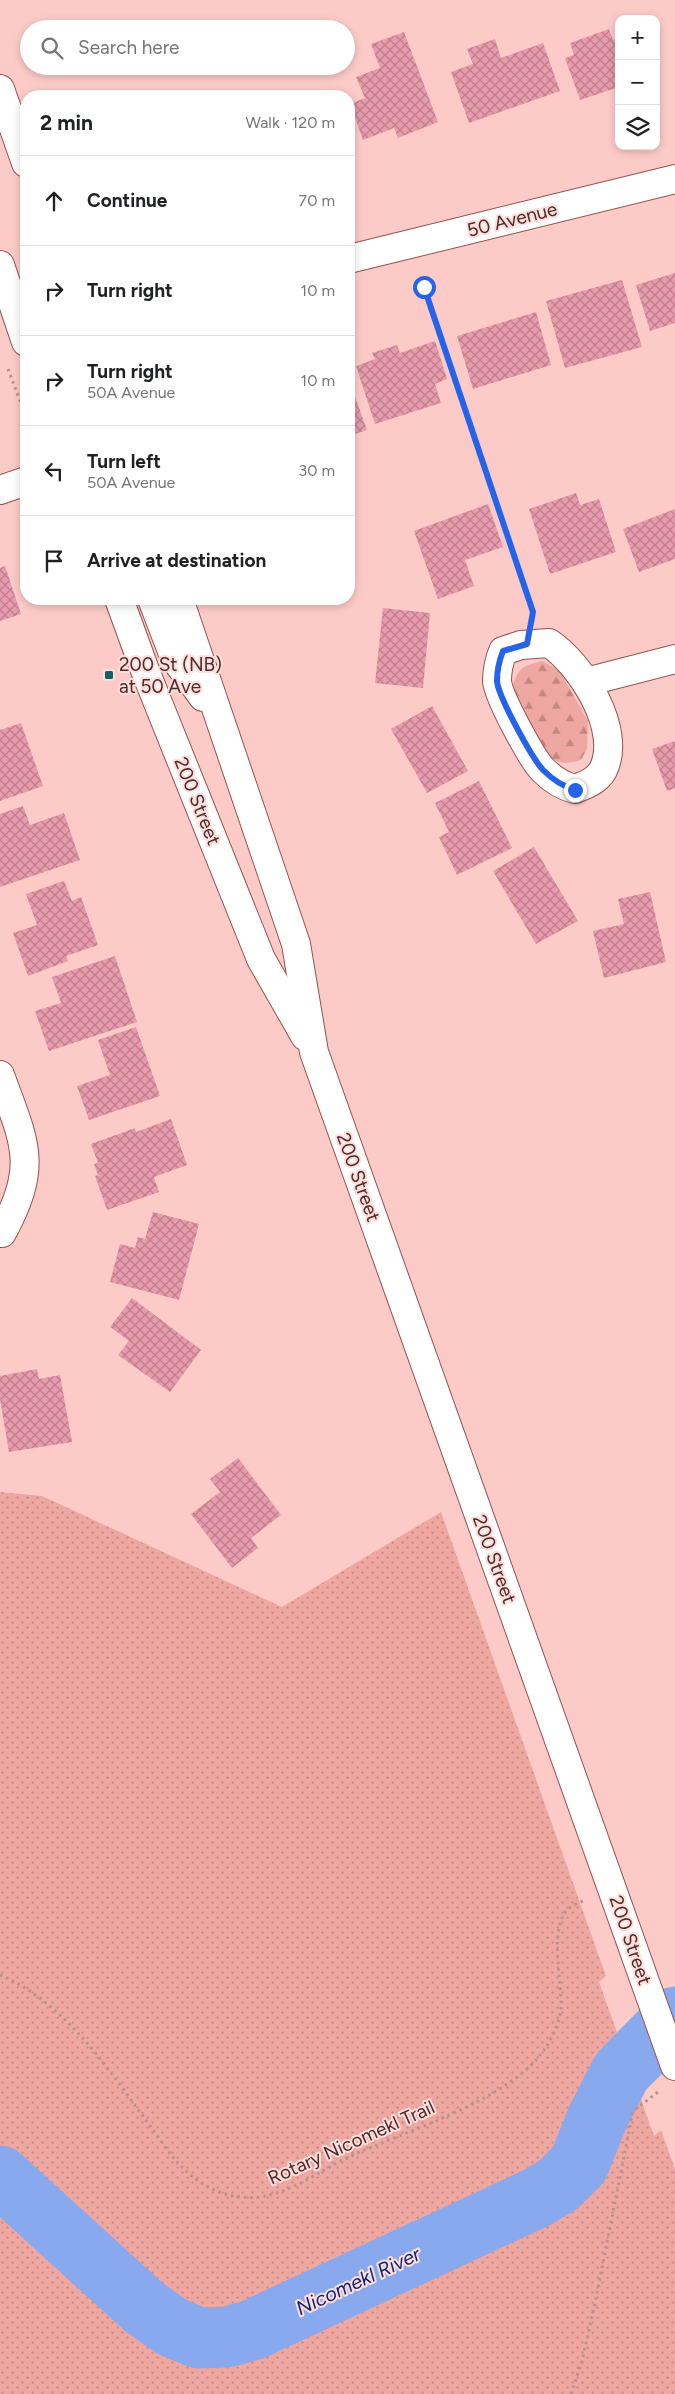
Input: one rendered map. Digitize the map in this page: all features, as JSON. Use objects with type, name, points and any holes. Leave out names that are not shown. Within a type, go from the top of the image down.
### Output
[{"type":"main road","points":[[0,89],[20,147]]},
{"type":"main road","name":"50 Avenue","points":[[355,258],[675,179]]},
{"type":"main road","points":[[0,265],[20,323]]},
{"type":"main road","points":[[0,490],[20,483]]},
{"type":"main road","name":"200 Street","points":[[121,605],[150,683],[261,959],[314,1052],[675,2066]]},
{"type":"main road","points":[[154,605],[175,659],[219,719]]},
{"type":"main road","name":"200 Street","points":[[181,605],[296,944],[314,1052]]},
{"type":"main road","points":[[549,642],[564,653],[586,682],[605,727],[607,748],[603,770],[592,782],[575,790],[560,785],[542,769],[504,702],[497,683],[498,664],[503,651],[527,644],[549,642]]},
{"type":"main road","points":[[586,682],[675,659]]},
{"type":"main road","points":[[0,1075],[24,1143],[25,1176],[17,1206],[1,1233]]},
{"type":"path","points":[[424,287],[533,612],[527,644]]},
{"type":"path","points":[[6,363],[20,401]]},
{"type":"path","name":"Rotary Nicomekl Trail","points":[[0,1975],[45,2002],[79,2035],[110,2071],[180,2166],[197,2182],[222,2193],[242,2197],[264,2196],[292,2188],[347,2158],[478,2100],[507,2085],[532,2067],[547,2046],[561,2010],[558,1943],[563,1915],[572,1906]]},
{"type":"path","points":[[571,2394],[582,2361],[596,2303],[632,2111],[661,2090]]},
{"type":"green space","points":[[542,661],[559,670],[588,721],[587,749],[581,760],[562,763],[547,754],[512,688],[516,676],[525,666]]},
{"type":"green space","points":[[0,1492],[42,1496],[282,1607],[441,1512],[606,1976],[599,1982],[654,2136],[661,2130],[675,2169],[675,2394],[0,2394]]},
{"type":"building","points":[[609,29],[613,40],[615,39],[615,88],[580,100],[565,58],[574,55],[570,43]]},
{"type":"building","points":[[404,32],[438,122],[398,138],[394,128],[363,140],[355,118],[355,102],[365,98],[356,77],[380,68],[371,44]]},
{"type":"building","points":[[495,39],[501,58],[543,43],[560,91],[469,123],[451,72],[473,64],[467,49]]},
{"type":"building","points":[[675,273],[675,323],[650,331],[636,285]]},
{"type":"building","points":[[622,280],[642,347],[565,368],[546,301]]},
{"type":"building","points":[[536,312],[551,365],[473,389],[457,336]]},
{"type":"building","points":[[435,341],[447,379],[435,384],[441,403],[375,424],[356,366],[375,359],[372,353],[397,345],[400,353]]},
{"type":"building","points":[[355,397],[367,430],[355,434]]},
{"type":"building","points":[[576,493],[580,505],[599,499],[616,552],[550,574],[529,509]]},
{"type":"building","points":[[488,504],[503,547],[465,560],[474,586],[438,599],[414,531]]},
{"type":"building","points":[[675,509],[675,559],[639,572],[623,529]]},
{"type":"building","points":[[5,566],[21,614],[0,621],[0,568]]},
{"type":"building","points":[[383,608],[430,613],[423,688],[375,683]]},
{"type":"building","points":[[432,706],[468,771],[427,793],[391,729]]},
{"type":"building","points":[[21,723],[43,786],[0,801],[0,730]]},
{"type":"building","points":[[675,741],[675,788],[667,791],[652,749]]},
{"type":"building","points":[[479,781],[512,848],[457,875],[439,837],[449,832],[435,803]]},
{"type":"building","points":[[23,806],[30,825],[64,813],[80,860],[0,887],[0,814]]},
{"type":"building","points":[[534,847],[578,921],[536,944],[493,871]]},
{"type":"building","points":[[64,881],[72,901],[81,897],[98,945],[66,956],[68,961],[28,976],[13,933],[37,925],[26,894]]},
{"type":"building","points":[[650,892],[666,962],[604,978],[593,931],[624,924],[618,899]]},
{"type":"building","points":[[115,956],[137,1022],[49,1051],[35,1011],[61,1003],[52,977]]},
{"type":"building","points":[[136,1027],[160,1096],[89,1120],[77,1086],[110,1075],[98,1040]]},
{"type":"building","points":[[171,1119],[187,1165],[154,1177],[159,1192],[107,1210],[95,1176],[98,1175],[94,1164],[98,1163],[91,1144],[135,1128],[136,1132]]},
{"type":"building","points":[[153,1212],[199,1224],[179,1300],[110,1282],[120,1244],[135,1248],[138,1237],[145,1239]]},
{"type":"building","points":[[132,1298],[201,1350],[170,1392],[118,1355],[129,1341],[110,1327]]},
{"type":"building","points":[[37,1369],[39,1379],[60,1375],[72,1442],[9,1452],[0,1399],[0,1376]]},
{"type":"building","points":[[238,1458],[281,1515],[251,1538],[258,1548],[232,1568],[191,1514],[220,1492],[210,1479]]},
{"type":"waterway","name":"Nicomekl River","points":[[0,2176],[144,2307],[172,2327],[199,2338],[227,2337],[252,2330],[536,2198],[558,2185],[579,2164],[597,2119],[621,2072],[675,2017]]},
{"type":"place","name":"200 St (NB) at 50 Ave","points":[[109,675]]},
{"type":"route","points":[[424,287],[473,428],[533,612],[527,644],[503,651],[498,664],[497,683],[504,702],[542,769],[560,785],[575,790]]}]
